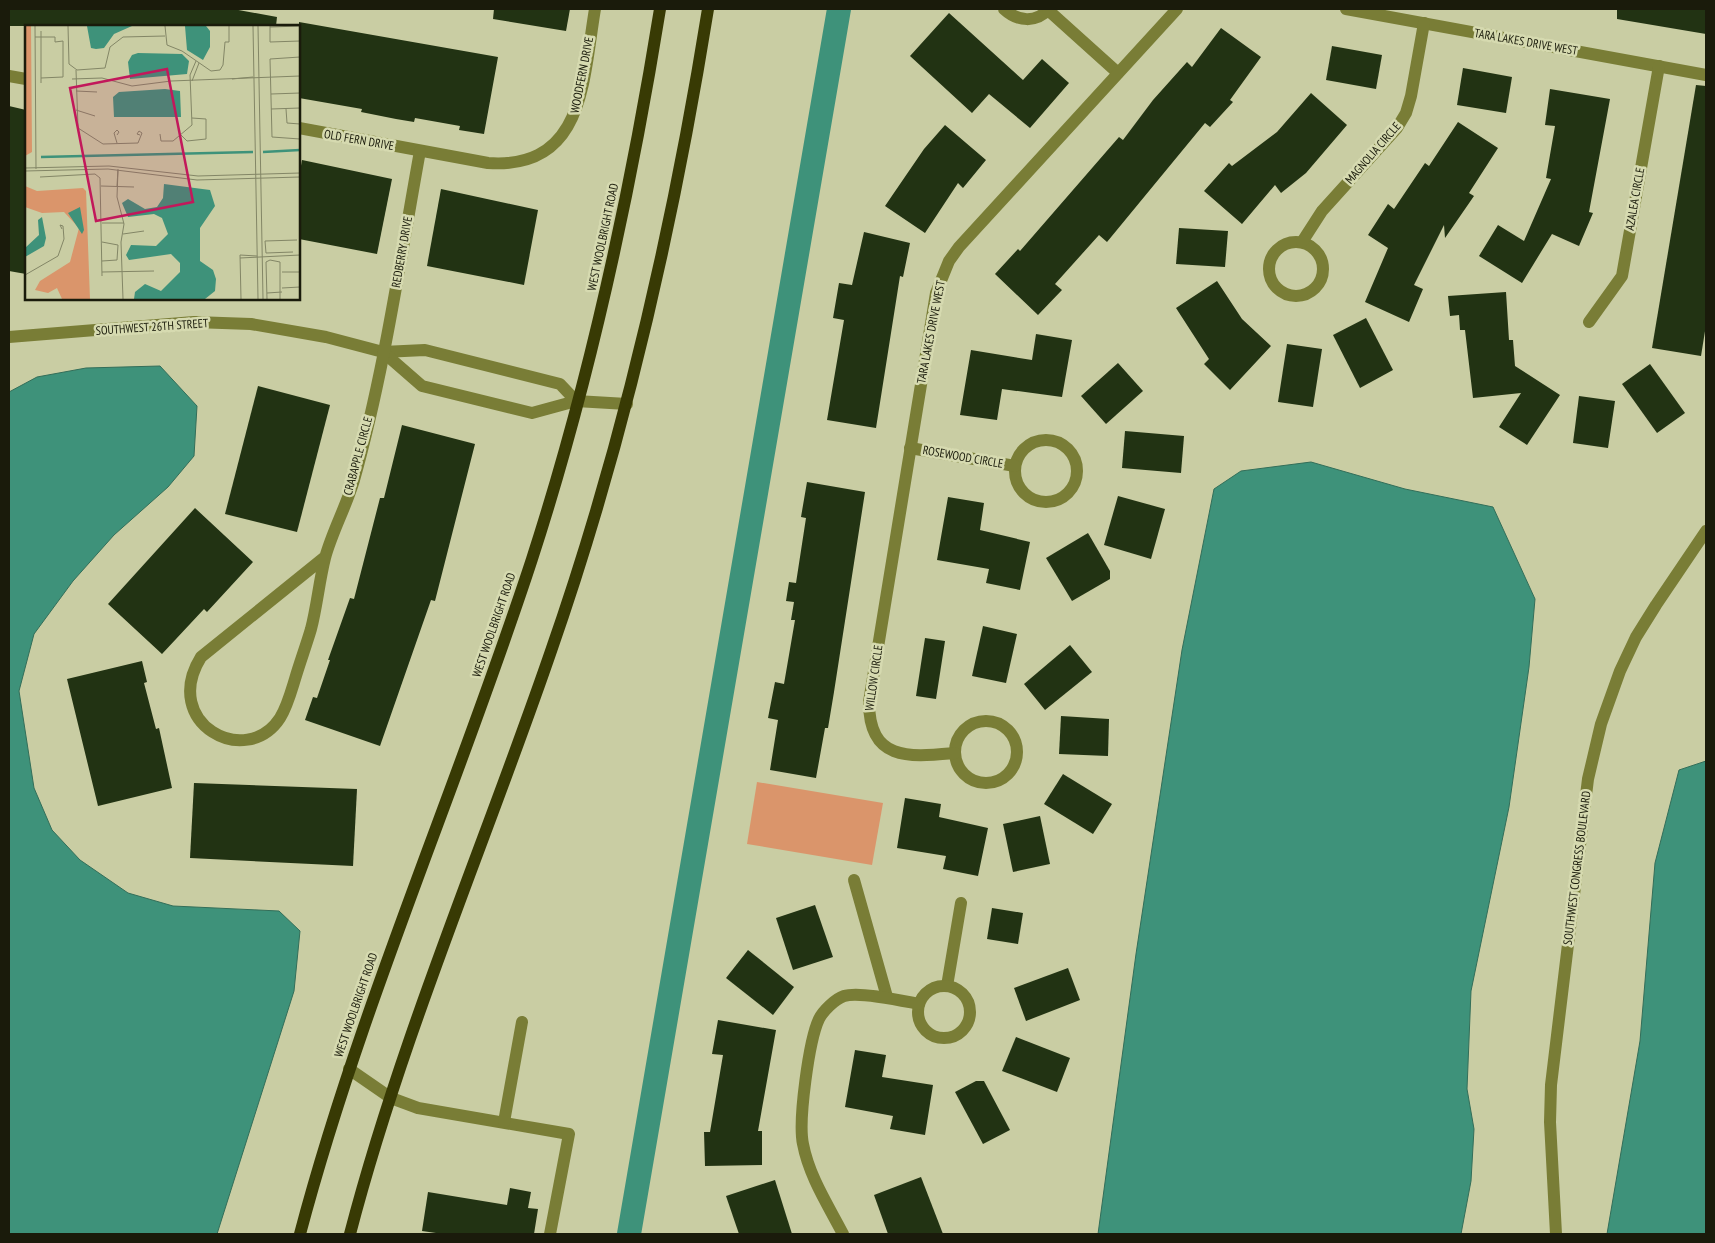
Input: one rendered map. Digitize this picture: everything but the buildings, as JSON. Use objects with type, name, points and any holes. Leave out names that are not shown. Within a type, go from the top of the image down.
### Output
[{"type":"main road","name":"WEST WOOLBRIGHT ROAD","points":[[300,1234],[317,1169],[383,968],[508,628],[556,481],[610,272],[638,138],[660,9]]},
{"type":"main road","points":[[350,1234],[390,1098],[430,981],[552,650],[627,404],[670,221],[708,9]]},
{"type":"street","name":"WOODFERN DRIVE","points":[[420,151],[506,164],[522,162],[539,155],[553,145],[566,132],[575,116],[580,99],[595,9]]},
{"type":"street","points":[[1004,9],[1021,19],[1040,16],[1049,10],[1118,73]]},
{"type":"street","name":"TARA LAKES DRIVE WEST","points":[[882,623],[936,293],[949,261],[1177,9]]},
{"type":"street","name":"TARA LAKES DRIVE WEST","points":[[1346,9],[1706,74]]},
{"type":"street","name":"MAGNOLIA CIRCLE","points":[[1302,242],[1322,211],[1397,128],[1406,112],[1424,23]]},
{"type":"street","name":"AZALEA CIRCLE","points":[[1589,322],[1622,276],[1659,66]]},
{"type":"street","points":[[9,76],[25,79]]},
{"type":"street","name":"OLD FERN DRIVE","points":[[300,128],[420,151]]},
{"type":"street","name":"REDBERRY DRIVE","points":[[383,352],[420,151]]},
{"type":"street","points":[[1292,242],[1302,242],[1318,252],[1324,270],[1317,287],[1310,293],[1291,296],[1282,293],[1270,278],[1271,259],[1283,245],[1292,242]]},
{"type":"street","name":"SOUTHWEST 26TH STREET","points":[[9,338],[194,322],[251,324],[326,337],[383,352],[425,350],[560,384],[576,401]]},
{"type":"street","name":"SOUTHWEST 26TH STREET","points":[[383,352],[422,386],[532,413],[576,401],[627,404]]},
{"type":"street","name":"CRABAPPLE CIRCLE","points":[[325,557],[201,657],[192,671],[189,687],[190,703],[197,718],[208,730],[223,738],[246,739],[269,730],[280,718],[311,628],[325,557],[353,482],[383,352]]},
{"type":"street","name":"ROSEWOOD CIRCLE","points":[[1042,440],[1051,440],[1069,449],[1077,466],[1077,477],[1068,494],[1051,502],[1041,502],[1028,496],[1018,485],[1015,466],[1024,448],[1042,440]]},
{"type":"street","name":"ROSEWOOD CIRCLE","points":[[910,448],[1015,466]]},
{"type":"street","name":"SOUTHWEST CONGRESS BOULEVARD","points":[[1556,1234],[1550,1122],[1551,1085],[1588,779],[1601,724],[1628,654],[1656,605],[1706,531]]},
{"type":"street","name":"WILLOW CIRCLE","points":[[882,623],[869,702],[869,718],[874,733],[884,746],[898,754],[913,757],[955,753]]},
{"type":"street","points":[[985,720],[995,722],[1011,732],[1017,751],[1016,760],[1006,776],[987,784],[977,782],[962,771],[955,753],[956,743],[967,727],[985,720]]},
{"type":"street","points":[[854,880],[887,997]]},
{"type":"street","points":[[947,986],[961,903]]},
{"type":"street","points":[[947,986],[956,989],[963,994],[970,1011],[965,1028],[958,1034],[941,1038],[932,1035],[920,1022],[919,1004],[930,990],[947,986]]},
{"type":"street","points":[[843,1234],[814,1176],[802,1143],[803,1105],[814,1035],[820,1018],[830,1005],[844,995],[887,997],[919,1004]]},
{"type":"street","points":[[504,1122],[522,1022]]},
{"type":"street","points":[[349,1069],[390,1098],[418,1108],[568,1134],[550,1234]]},
{"type":"shaded area","points":[[757,782],[883,803],[872,865],[747,844]]},
{"type":"water","points":[[160,366],[197,406],[194,456],[168,487],[114,535],[73,581],[34,634],[19,691],[34,788],[52,830],[80,860],[128,893],[173,906],[279,911],[300,931],[294,991],[217,1234],[9,1234],[9,392],[37,377],[86,368]]},
{"type":"water","points":[[1311,462],[1405,489],[1493,507],[1535,599],[1529,667],[1509,807],[1471,991],[1467,1089],[1474,1129],[1471,1181],[1461,1234],[1098,1234],[1136,954],[1182,650],[1214,489],[1241,471]]},
{"type":"water","points":[[1706,761],[1706,1234],[1607,1234],[1640,1041],[1655,863],[1679,770]]},
{"type":"waterway","points":[[629,1234],[839,9]]}]
